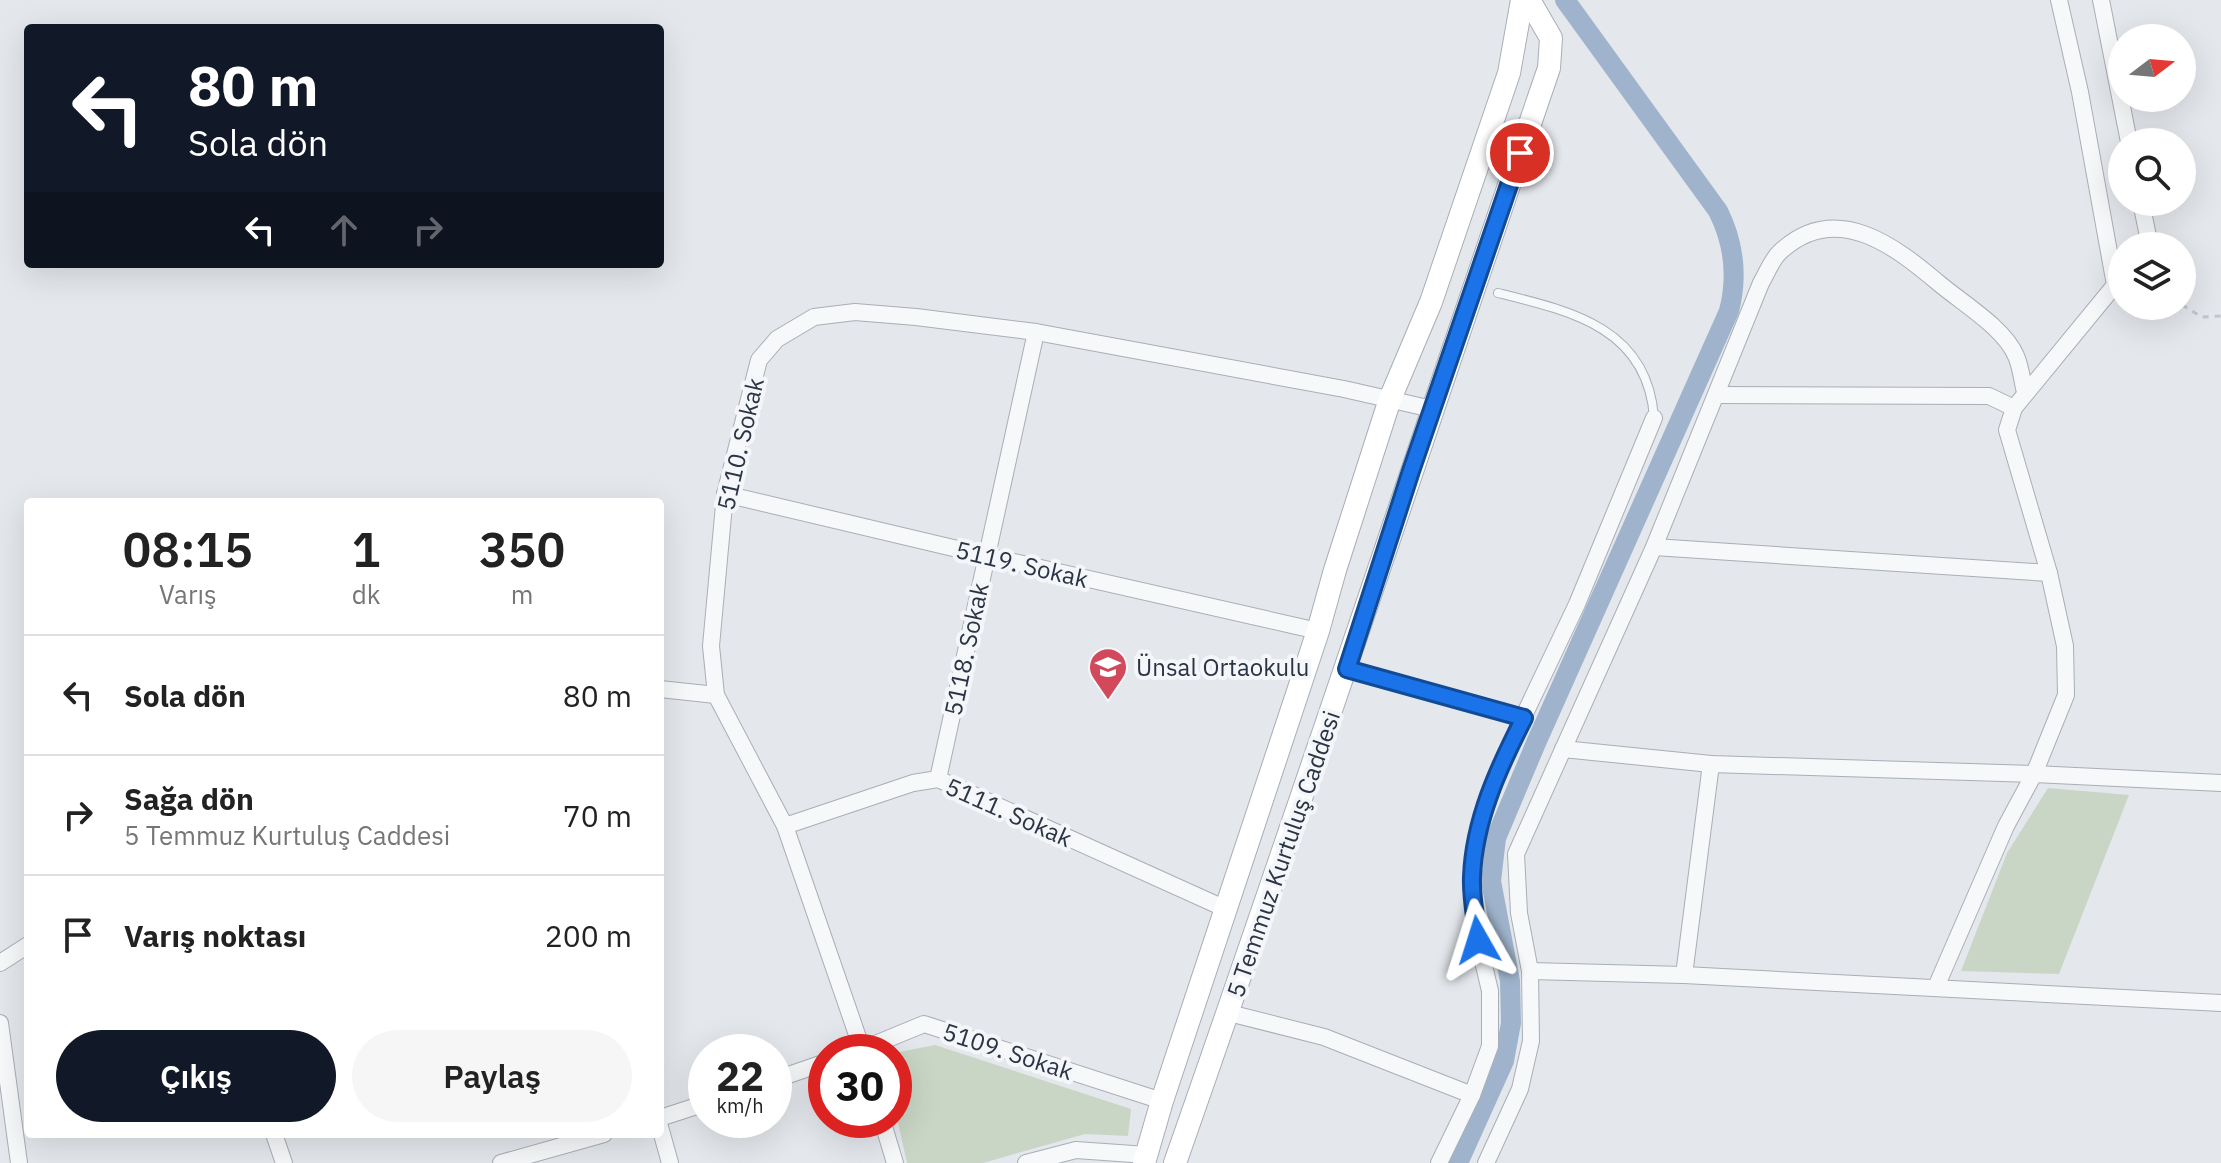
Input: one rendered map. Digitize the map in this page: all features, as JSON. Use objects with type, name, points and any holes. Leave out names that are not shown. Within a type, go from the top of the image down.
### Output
[{"type":"main road","name":"5 Temmuz Kurtuluş Caddesi","points":[[1145,1159],[1318,631],[1390,399],[1431,302],[1509,73],[1522,0]]},
{"type":"main road","name":"5 Temmuz Kurtuluş Caddesi","points":[[1175,1163],[1347,669],[1549,68],[1551,38],[1529,0]]},
{"type":"main road","points":[[1281,744],[1316,759]]},
{"type":"street","points":[[2059,0],[2108,233]]},
{"type":"street","points":[[2101,0],[2126,128]]},
{"type":"street","points":[[1486,1163],[1520,1089],[1531,1041],[1530,971],[1519,913],[1516,854],[1654,547],[1761,283],[1778,253],[1800,237],[1822,229],[1853,230],[1880,240],[1910,258],[2004,337],[2016,356],[2025,392]]},
{"type":"street","points":[[1936,987],[2006,826],[2034,774],[2066,695],[2065,646],[2049,573],[2008,440],[2009,419],[2025,392],[2108,296]]},
{"type":"street","name":"5110. Sokak","points":[[854,1034],[785,826],[716,695],[711,646],[725,494],[759,360],[777,339],[814,317],[855,312],[916,317],[1036,332],[1432,409]]},
{"type":"street","name":"5118. Sokak","points":[[938,779],[1036,332]]},
{"type":"street","points":[[1717,395],[1989,396],[2014,408]]},
{"type":"street","points":[[1439,1163],[1472,1095],[1490,1046],[1490,991],[1478,940],[1471,878],[1480,825],[1500,766],[1594,563],[1654,418]]},
{"type":"street","name":"5119. Sokak","points":[[725,494],[1318,631]]},
{"type":"street","points":[[1654,547],[2049,573]]},
{"type":"street","points":[[1347,669],[1524,718]]},
{"type":"street","points":[[664,689],[716,695]]},
{"type":"street","points":[[1563,749],[1711,764],[2221,783]]},
{"type":"street","points":[[1684,975],[1711,764]]},
{"type":"street","name":"5111. Sokak","points":[[785,826],[913,783],[938,779],[1226,909]]},
{"type":"street","points":[[0,963],[24,948]]},
{"type":"street","points":[[1530,971],[1684,975],[2221,1003]]},
{"type":"street","points":[[1229,1013],[1324,1037],[1472,1095]]},
{"type":"street","points":[[0,1023],[19,1163]]},
{"type":"street","name":"5109. Sokak","points":[[900,1034],[924,1024],[1162,1101]]},
{"type":"street","points":[[664,1117],[688,1109]]},
{"type":"street","points":[[275,1138],[284,1163]]},
{"type":"street","points":[[501,1163],[590,1138]]},
{"type":"street","points":[[663,1138],[670,1163]]},
{"type":"street","points":[[887,1138],[895,1163]]},
{"type":"street","points":[[1026,1163],[1076,1150],[1145,1159]]},
{"type":"lane","points":[[1498,293],[1573,313],[1607,331],[1623,344],[1642,369],[1654,418]]},
{"type":"path","points":[[2196,313],[2202,317],[2221,316]]},
{"type":"green space","points":[[2048,788],[2129,795],[2059,974],[1961,971],[2007,853]]},
{"type":"green space","points":[[935,1045],[1131,1109],[1128,1136],[1085,1134],[983,1163],[907,1163],[901,1138],[912,1138],[912,1049]]},
{"type":"waterway","points":[[1458,1163],[1504,1061],[1511,1023],[1510,981],[1491,881],[1496,838],[1729,311],[1733,285],[1731,247],[1718,211],[1565,0]]},
{"type":"place","name":"Ünsal Ortaokulu","points":[[1108,701]]},
{"type":"route","points":[[1478,940],[1471,878],[1480,825],[1500,766],[1524,718],[1347,669],[1520,153]]}]
